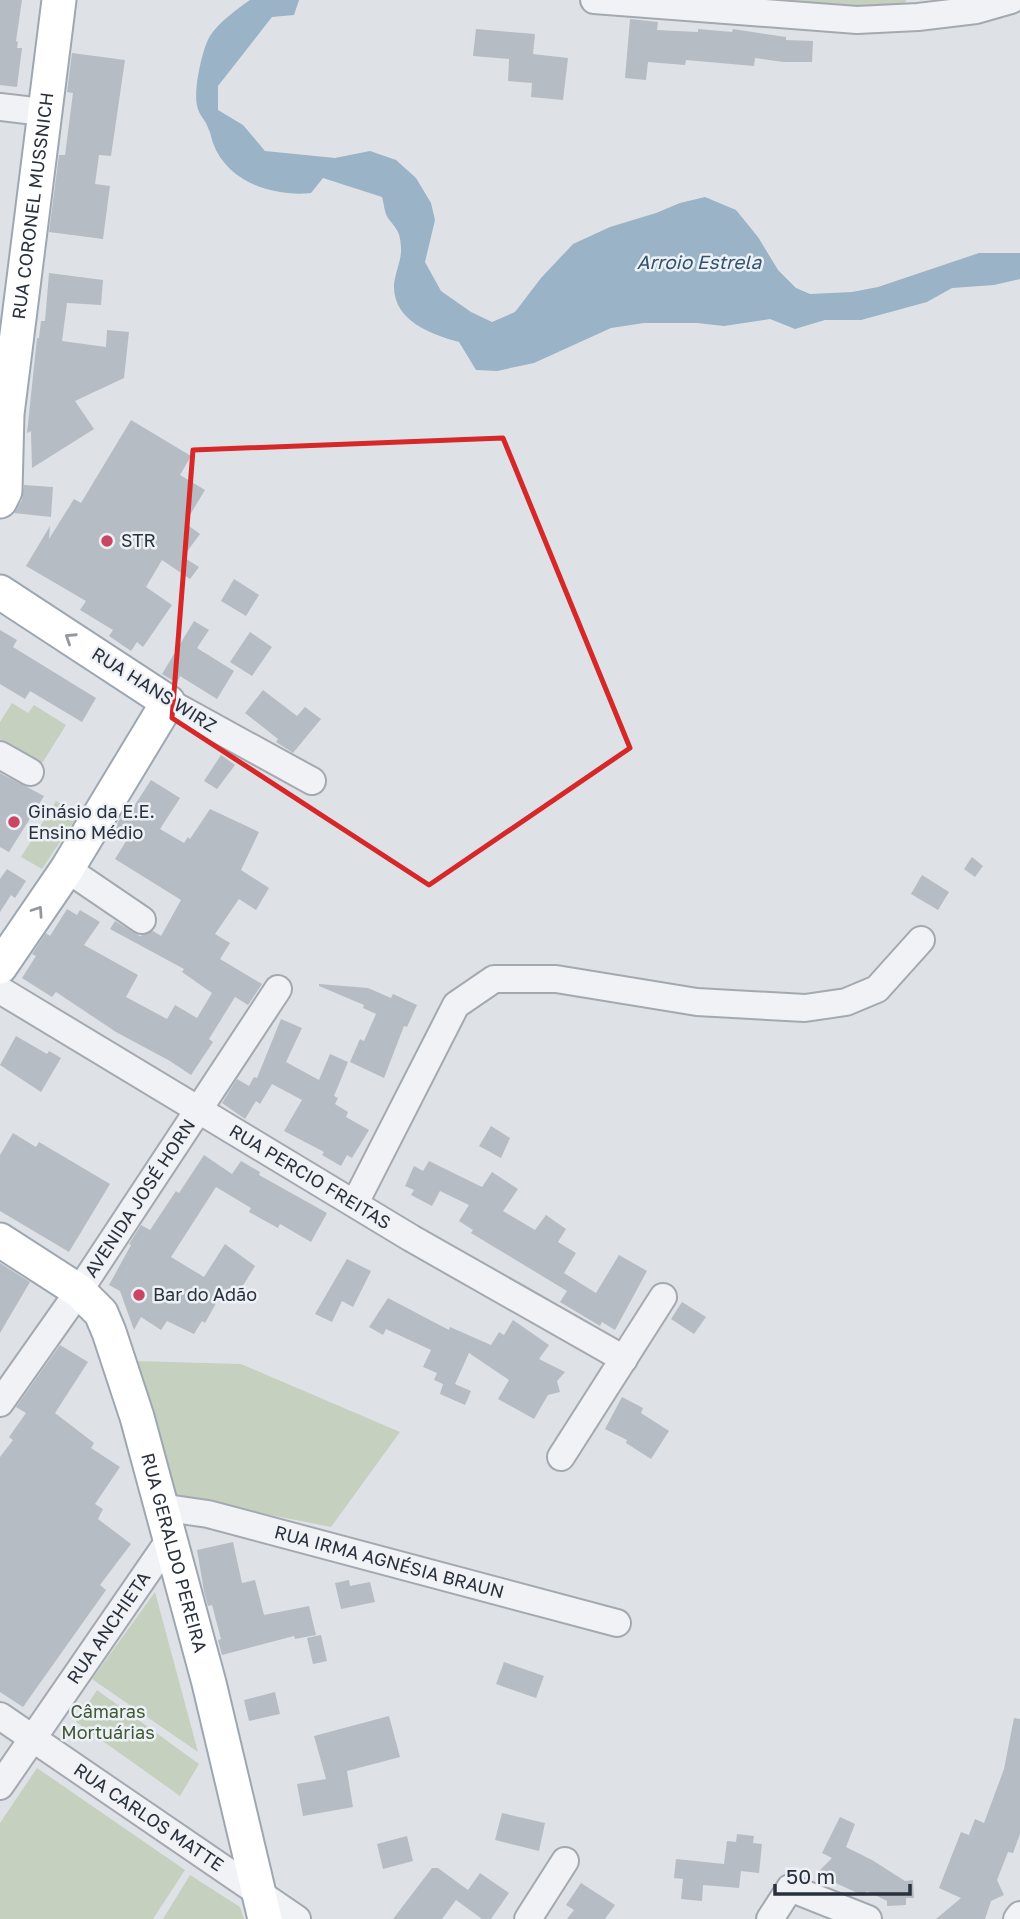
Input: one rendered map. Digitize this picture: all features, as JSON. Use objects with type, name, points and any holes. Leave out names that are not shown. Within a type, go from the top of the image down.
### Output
[{"type":"main road","name":"RUA CORONEL MUSSNICH","points":[[2,491],[9,313],[59,0]]},
{"type":"main road","name":"RUA HANS WIRZ","points":[[0,592],[168,702]]},
{"type":"main road","points":[[0,967],[67,869],[168,702]]},
{"type":"main road","name":"RUA GERALDO PEREIRA","points":[[0,1240],[79,1291],[101,1313],[109,1332],[137,1417],[209,1683],[263,1907]]},
{"type":"street","points":[[594,0],[857,20],[918,17],[976,10],[1011,0]]},
{"type":"street","points":[[0,107],[43,112]]},
{"type":"street","name":"RUA HANS WIRZ","points":[[168,702],[312,781]]},
{"type":"street","points":[[0,755],[30,772]]},
{"type":"street","points":[[67,869],[142,920]]},
{"type":"street","points":[[355,1203],[457,1005],[494,979],[556,979],[697,1002],[805,1008],[846,1002],[877,989],[922,940]]},
{"type":"street","name":"AVENIDA JOSÉ HORN","points":[[0,1404],[79,1291],[278,989]]},
{"type":"street","name":"RUA PERCIO FREITAS","points":[[0,990],[411,1238],[624,1359]]},
{"type":"street","points":[[561,1457],[663,1297]]},
{"type":"street","name":"RUA IRMA AGNÉSIA BRAUN","points":[[160,1507],[208,1514],[617,1623]]},
{"type":"street","name":"RUA ANCHIETA","points":[[0,1786],[170,1539]]},
{"type":"street","name":"RUA CARLOS MATTE","points":[[0,1716],[263,1907],[297,1919]]},
{"type":"street","points":[[528,1919],[565,1861]]},
{"type":"street","points":[[769,1919],[790,1888],[868,1919]]},
{"type":"highlighted area","points":[[503,438],[630,748],[429,885],[172,718],[193,450]]},
{"type":"green space","points":[[618,0],[906,0],[903,17]]},
{"type":"green space","points":[[12,703],[28,713],[34,705],[66,725],[41,765],[0,739],[0,722]]},
{"type":"green space","points":[[56,801],[78,815],[42,869],[21,857]]},
{"type":"green space","points":[[135,1361],[241,1364],[400,1432],[331,1527],[200,1501],[171,1500]]},
{"type":"green space","points":[[155,1592],[198,1752],[92,1679]]},
{"type":"green space","name":"Câmaras Mortuárias","points":[[97,1690],[199,1764],[180,1796],[76,1722]]},
{"type":"green space","points":[[37,1768],[185,1870],[153,1919],[0,1919],[0,1823]]},
{"type":"green space","points":[[190,1875],[240,1907],[244,1919],[163,1919]]},
{"type":"water","name":"Arroio Estrela","points":[[250,0],[299,0],[294,15],[272,17],[218,86],[218,110],[243,125],[265,151],[335,158],[370,151],[396,160],[416,178],[431,203],[435,220],[425,262],[441,291],[471,312],[492,322],[515,312],[541,278],[573,244],[610,227],[705,197],[736,210],[758,237],[778,270],[796,288],[810,294],[852,292],[878,287],[979,253],[1020,253],[1020,279],[994,285],[952,288],[927,302],[861,320],[825,320],[795,329],[770,319],[724,326],[644,323],[611,328],[534,363],[497,371],[476,370],[459,342],[426,330],[407,317],[400,308],[394,285],[401,242],[398,231],[387,216],[382,197],[323,178],[311,193],[296,194],[267,189],[240,177],[220,157],[196,102],[199,72],[210,36],[223,21]]},
{"type":"building","points":[[0,0],[22,0],[16,41],[17,48],[22,48],[17,87],[0,85]]},
{"type":"building","points":[[630,19],[658,22],[657,30],[732,32],[733,29],[786,37],[786,40],[813,41],[812,62],[755,58],[754,66],[686,60],[685,65],[648,62],[646,80],[625,78]]},
{"type":"building","points":[[476,29],[535,34],[533,54],[568,58],[563,100],[531,97],[532,83],[508,81],[509,59],[473,56]]},
{"type":"building","points":[[72,53],[125,60],[111,156],[99,155],[95,184],[110,186],[103,239],[49,232],[59,155],[65,155],[73,93],[67,92]]},
{"type":"building","points":[[49,273],[103,280],[101,305],[67,303],[62,341],[106,347],[107,330],[129,332],[124,378],[75,401],[94,429],[32,468],[31,431],[27,433],[37,338],[41,321],[45,321]]},
{"type":"building","name":"STR","points":[[131,420],[191,456],[180,475],[205,490],[185,523],[200,534],[183,557],[199,567],[190,579],[162,560],[146,587],[172,605],[143,647],[137,642],[131,651],[109,636],[113,630],[80,610],[86,601],[26,566],[50,526],[49,539],[74,499],[81,503]]},
{"type":"building","points":[[24,485],[53,487],[51,517],[14,513],[22,500]]},
{"type":"building","points":[[234,579],[259,595],[246,616],[221,601]]},
{"type":"building","points":[[194,621],[209,630],[197,648],[234,671],[217,699],[180,676],[177,683],[162,674]]},
{"type":"building","points":[[0,630],[17,640],[13,647],[96,698],[82,722],[30,691],[25,699],[0,684]]},
{"type":"building","points":[[250,632],[272,647],[252,676],[230,662]]},
{"type":"building","points":[[263,690],[297,716],[305,707],[321,719],[293,753],[276,742],[278,739],[245,713]]},
{"type":"building","points":[[221,755],[235,765],[217,789],[204,781]]},
{"type":"building","name":"Ginásio da E.E. Ensino Médio","points":[[0,773],[44,796],[9,852],[0,847]]},
{"type":"building","points":[[151,780],[180,798],[160,829],[184,843],[188,837],[190,839],[210,809],[259,832],[241,870],[269,888],[256,910],[239,899],[215,934],[230,943],[220,959],[262,984],[248,1005],[235,997],[209,1039],[213,1042],[191,1075],[116,1032],[56,992],[52,997],[22,978],[36,956],[32,954],[46,933],[50,936],[67,909],[77,915],[80,910],[100,922],[84,945],[138,975],[126,997],[167,1019],[175,1005],[197,1018],[212,993],[182,972],[184,969],[110,929],[115,921],[140,936],[153,931],[161,936],[181,900],[115,859],[128,838],[114,829],[126,809],[131,811]]},
{"type":"building","points":[[972,857],[983,866],[975,877],[964,869]]},
{"type":"building","points":[[7,869],[26,881],[15,898],[11,895],[0,912],[0,879]]},
{"type":"building","points":[[922,875],[949,892],[938,910],[911,894]]},
{"type":"building","points":[[319,984],[368,988],[391,998],[393,994],[417,1005],[407,1027],[404,1026],[384,1078],[350,1062],[360,1039],[364,1041],[376,1014],[363,1008],[364,1005]]},
{"type":"building","points":[[281,1019],[302,1028],[286,1062],[319,1080],[330,1054],[348,1062],[334,1096],[338,1098],[335,1104],[348,1112],[346,1117],[369,1130],[352,1158],[347,1155],[341,1166],[322,1155],[324,1152],[284,1131],[302,1100],[272,1084],[260,1104],[256,1101],[245,1119],[222,1103],[237,1079],[249,1086],[254,1077],[257,1078]]},
{"type":"building","points":[[16,1036],[47,1054],[49,1051],[61,1058],[41,1092],[0,1065]]},
{"type":"building","points":[[491,1126],[510,1138],[501,1158],[479,1146]]},
{"type":"building","points":[[13,1133],[36,1147],[39,1142],[110,1184],[69,1252],[0,1211],[0,1155]]},
{"type":"building","points":[[204,1155],[232,1174],[241,1161],[260,1172],[259,1175],[327,1213],[311,1242],[280,1224],[278,1228],[249,1212],[251,1208],[216,1187],[171,1257],[204,1277],[225,1244],[255,1266],[236,1297],[224,1289],[205,1323],[202,1321],[194,1334],[167,1321],[161,1330],[141,1317],[134,1330],[120,1291],[109,1285],[141,1225],[150,1230]]},
{"type":"building","points":[[429,1161],[482,1187],[492,1172],[518,1189],[503,1211],[535,1230],[546,1215],[566,1229],[558,1242],[576,1253],[564,1273],[596,1293],[619,1255],[647,1271],[615,1330],[602,1322],[600,1326],[560,1302],[567,1291],[471,1233],[473,1230],[459,1221],[469,1205],[440,1191],[432,1206],[411,1195],[414,1190],[405,1186],[414,1166],[423,1171]]},
{"type":"building","points":[[347,1259],[371,1271],[353,1307],[342,1301],[332,1322],[315,1314]]},
{"type":"building","points":[[0,1263],[30,1282],[0,1333]]},
{"type":"building","points":[[388,1298],[449,1330],[450,1327],[491,1345],[499,1332],[504,1335],[513,1320],[549,1345],[539,1359],[565,1372],[557,1381],[560,1392],[548,1395],[534,1419],[498,1399],[509,1380],[469,1353],[455,1384],[471,1391],[465,1405],[440,1394],[443,1384],[434,1380],[437,1373],[423,1367],[431,1350],[386,1329],[383,1335],[369,1327]]},
{"type":"building","points":[[682,1302],[706,1317],[694,1334],[671,1319]]},
{"type":"building","points":[[60,1345],[88,1362],[55,1413],[94,1443],[91,1448],[120,1467],[95,1504],[103,1509],[98,1519],[131,1544],[100,1585],[106,1590],[23,1707],[0,1692],[0,1457],[13,1440],[9,1437],[26,1413],[16,1407]]},
{"type":"building","points":[[622,1397],[643,1408],[641,1413],[669,1431],[651,1459],[626,1443],[627,1440],[605,1429]]},
{"type":"building","points":[[233,1542],[242,1583],[255,1580],[264,1615],[309,1606],[316,1635],[295,1639],[294,1636],[222,1655],[218,1640],[221,1639],[212,1605],[208,1606],[197,1550]]},
{"type":"building","points":[[349,1580],[350,1586],[370,1582],[375,1602],[341,1609],[335,1583]]},
{"type":"building","points":[[321,1635],[327,1661],[313,1664],[307,1638]]},
{"type":"building","points":[[504,1662],[544,1676],[536,1698],[496,1684]]},
{"type":"building","points":[[275,1692],[280,1714],[249,1721],[244,1700]]},
{"type":"building","points":[[389,1716],[400,1757],[347,1771],[353,1807],[303,1816],[297,1784],[326,1779],[314,1736]]},
{"type":"building","points":[[1014,1718],[1020,1719],[1020,1834],[1013,1853],[1008,1852],[997,1880],[1004,1895],[991,1901],[985,1919],[936,1919],[961,1898],[939,1888],[961,1832],[969,1835],[975,1819],[984,1823],[1004,1769]]},
{"type":"building","points":[[502,1813],[545,1823],[539,1851],[495,1840]]},
{"type":"building","points":[[840,1817],[855,1824],[846,1847],[905,1881],[913,1880],[914,1898],[906,1898],[906,1905],[887,1906],[887,1901],[867,1891],[864,1896],[816,1874],[832,1858],[822,1853]]},
{"type":"building","points":[[737,1834],[754,1836],[753,1843],[762,1844],[759,1873],[741,1871],[739,1888],[703,1885],[702,1901],[681,1899],[683,1879],[674,1878],[676,1859],[724,1864],[727,1841],[736,1842]]},
{"type":"building","points":[[407,1836],[413,1861],[383,1869],[377,1844]]},
{"type":"building","points":[[432,1868],[438,1868],[468,1890],[480,1873],[509,1893],[491,1919],[482,1919],[456,1900],[442,1919],[393,1919]]},
{"type":"building","points":[[581,1883],[615,1905],[605,1919],[567,1919],[574,1910],[566,1905]]},
{"type":"place","name":"STR","points":[[107,541]]},
{"type":"place","name":"Ginásio da E.E. Ensino Médio","points":[[14,822]]},
{"type":"place","name":"Bar do Adão","points":[[139,1295]]}]
